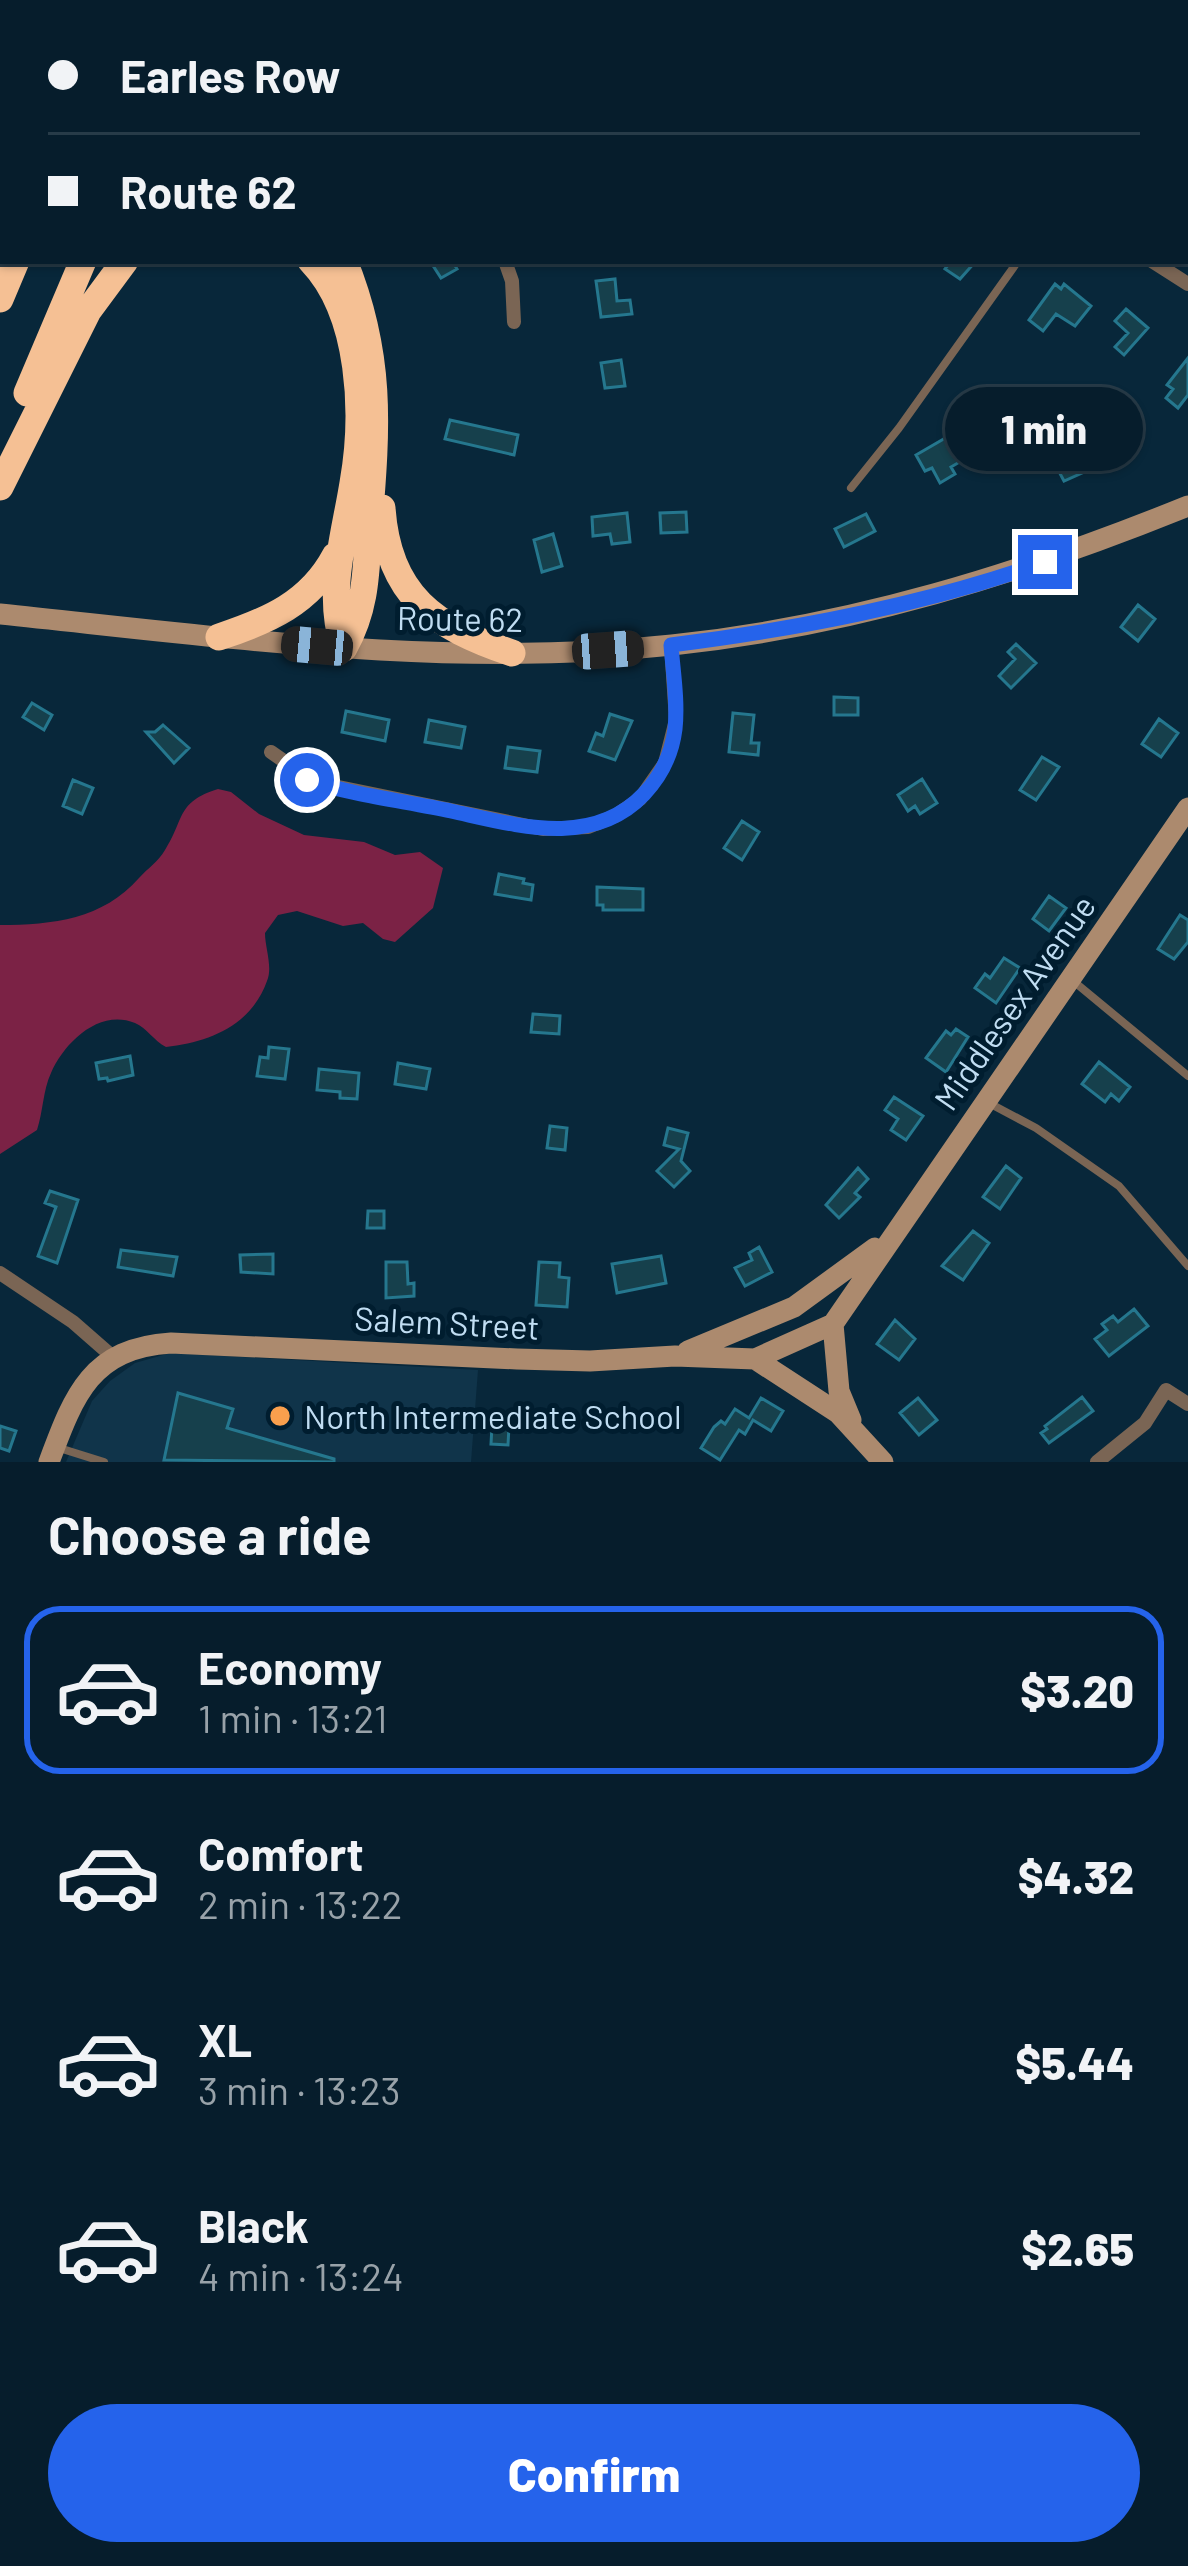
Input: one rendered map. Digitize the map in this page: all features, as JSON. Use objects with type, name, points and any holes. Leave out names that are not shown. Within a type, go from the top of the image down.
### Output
[{"type":"highway","points":[[0,299],[15,264]]},
{"type":"highway","points":[[0,458],[82,264]]},
{"type":"highway","points":[[0,487],[88,310],[123,264]]},
{"type":"highway","points":[[314,264],[340,308],[356,384],[357,460],[335,604],[344,648]]},
{"type":"highway","points":[[345,264],[371,351],[385,537],[406,587],[443,625],[512,653]]},
{"type":"highway","points":[[344,648],[362,613],[377,445]]},
{"type":"highway","points":[[219,637],[258,624],[298,602],[322,579],[342,541]]},
{"type":"street","points":[[506,264],[514,322]]},
{"type":"street","points":[[1157,264],[1188,284]]},
{"type":"street","name":"Route 62","points":[[0,614],[344,648],[512,653],[671,645],[817,623],[942,594],[1072,553],[1188,506]]},
{"type":"street","points":[[271,752],[314,782],[543,829],[588,827],[640,799],[665,763],[676,720],[671,645]]},
{"type":"street","name":"Middlesex Avenue","points":[[833,1324],[1188,808]]},
{"type":"street","name":"Middlesex Avenue","points":[[675,1356],[794,1307],[845,1273],[893,1232]]},
{"type":"street","points":[[0,1273],[73,1322],[112,1357],[79,1393],[52,1454]]},
{"type":"street","points":[[794,1307],[833,1324]]},
{"type":"street","points":[[755,1359],[765,1327],[773,1318]]},
{"type":"street","points":[[755,1359],[833,1324]]},
{"type":"street","points":[[833,1324],[839,1391],[855,1427]]},
{"type":"street","name":"Salem Street","points":[[112,1357],[171,1342],[553,1360],[755,1359],[822,1400],[855,1427],[883,1462]]},
{"type":"street","points":[[1097,1462],[1145,1424],[1166,1390],[1188,1404]]},
{"type":"lane","points":[[851,488],[1016,264]]},
{"type":"lane","points":[[1070,979],[1188,1076]]},
{"type":"lane","points":[[986,1101],[1036,1127],[1119,1186],[1188,1267]]},
{"type":"lane","points":[[52,1454],[104,1462]]},
{"type":"shaded area","points":[[218,789],[304,835],[364,842],[395,855],[420,852],[443,868],[433,908],[395,942],[363,923],[343,926],[297,911],[278,915],[265,933],[269,976],[251,1010],[213,1036],[166,1047],[135,1023],[109,1020],[96,1024],[74,1040],[57,1062],[37,1130],[0,1154],[0,925],[58,921],[110,903],[159,858],[188,806]]},
{"type":"shaded area","name":"North Intermediate School","points":[[170,1353],[478,1370],[471,1462],[66,1462],[92,1401],[110,1381],[135,1363]]},
{"type":"building","points":[[432,264],[454,264],[457,269],[441,278]]},
{"type":"building","points":[[949,264],[973,264],[960,279],[945,269]]},
{"type":"building","points":[[615,279],[617,301],[630,300],[632,314],[601,317],[596,281]]},
{"type":"building","points":[[1055,284],[1061,289],[1064,284],[1091,306],[1075,326],[1056,314],[1043,331],[1029,320]]},
{"type":"building","points":[[1126,309],[1148,328],[1124,355],[1115,347],[1128,333],[1115,321]]},
{"type":"building","points":[[1188,358],[1188,395],[1178,408],[1166,398],[1173,389],[1167,385]]},
{"type":"building","points":[[621,360],[625,386],[605,388],[601,363]]},
{"type":"building","points":[[450,420],[518,435],[514,455],[445,439]]},
{"type":"building","points":[[974,421],[983,437],[958,451],[963,460],[951,467],[955,474],[940,483],[932,468],[925,471],[916,455],[947,437],[946,433]]},
{"type":"building","points":[[1090,443],[1102,464],[1064,481],[1056,466]]},
{"type":"building","points":[[686,512],[687,532],[661,533],[660,513]]},
{"type":"building","points":[[627,513],[630,542],[612,544],[610,534],[593,536],[592,517]]},
{"type":"building","points":[[866,514],[875,531],[844,547],[835,529]]},
{"type":"building","points":[[553,534],[562,566],[542,572],[534,540]]},
{"type":"building","points":[[1138,605],[1155,619],[1138,641],[1121,627]]},
{"type":"building","points":[[1016,644],[1036,663],[1011,688],[999,676],[1015,659],[1008,652]]},
{"type":"building","points":[[834,697],[858,698],[858,715],[834,715]]},
{"type":"building","points":[[32,703],[52,715],[44,730],[23,717]]},
{"type":"building","points":[[346,711],[389,720],[385,741],[342,732]]},
{"type":"building","points":[[733,713],[754,715],[751,743],[759,743],[758,755],[729,752]]},
{"type":"building","points":[[610,714],[632,721],[615,760],[589,751],[596,733],[603,736]]},
{"type":"building","points":[[1159,719],[1178,733],[1161,757],[1142,744]]},
{"type":"building","points":[[429,720],[465,727],[461,748],[425,742]]},
{"type":"building","points":[[163,725],[189,748],[174,763],[146,732]]},
{"type":"building","points":[[508,747],[540,751],[537,772],[505,768]]},
{"type":"building","points":[[1042,757],[1059,767],[1036,800],[1020,790]]},
{"type":"building","points":[[922,779],[937,803],[920,814],[915,806],[908,811],[898,795]]},
{"type":"building","points":[[73,780],[93,788],[82,814],[63,806]]},
{"type":"building","points":[[742,821],[759,832],[742,860],[724,848]]},
{"type":"building","points":[[499,874],[533,885],[531,900],[495,894]]},
{"type":"building","points":[[597,887],[643,889],[643,910],[603,910],[603,905],[597,905]]},
{"type":"building","points":[[1049,896],[1066,908],[1049,931],[1033,919]]},
{"type":"building","points":[[1180,915],[1188,920],[1188,942],[1174,959],[1158,949]]},
{"type":"building","points":[[1004,958],[1020,968],[996,1003],[975,988],[985,974],[990,978]]},
{"type":"building","points":[[533,1014],[560,1016],[559,1034],[531,1032]]},
{"type":"building","points":[[956,1029],[968,1037],[946,1072],[926,1058],[946,1031],[951,1035]]},
{"type":"building","points":[[269,1047],[289,1049],[285,1079],[257,1076],[260,1057],[268,1058]]},
{"type":"building","points":[[130,1056],[133,1075],[99,1079],[96,1063]]},
{"type":"building","points":[[1099,1062],[1130,1087],[1119,1101],[1111,1094],[1105,1102],[1082,1084]]},
{"type":"building","points":[[398,1063],[430,1069],[426,1089],[395,1084]]},
{"type":"building","points":[[319,1069],[359,1073],[357,1099],[317,1090]]},
{"type":"building","points":[[894,1097],[923,1116],[906,1140],[891,1130],[898,1119],[885,1110]]},
{"type":"building","points":[[550,1126],[567,1128],[565,1150],[547,1148]]},
{"type":"building","points":[[668,1128],[688,1133],[681,1161],[690,1171],[674,1187],[657,1171],[679,1149],[664,1145]]},
{"type":"building","points":[[1006,1166],[1021,1178],[1000,1209],[983,1197]]},
{"type":"building","points":[[858,1168],[868,1179],[855,1193],[860,1197],[839,1218],[826,1205]]},
{"type":"building","points":[[50,1191],[78,1200],[57,1263],[38,1256],[56,1207],[45,1203]]},
{"type":"building","points":[[368,1211],[384,1211],[384,1228],[367,1228]]},
{"type":"building","points":[[973,1231],[989,1243],[963,1280],[942,1266]]},
{"type":"building","points":[[759,1247],[772,1272],[745,1286],[735,1268],[752,1260],[749,1253]]},
{"type":"building","points":[[121,1250],[177,1257],[173,1276],[118,1267]]},
{"type":"building","points":[[273,1254],[273,1274],[241,1272],[240,1255]]},
{"type":"building","points":[[661,1256],[666,1283],[617,1293],[612,1264]]},
{"type":"building","points":[[386,1262],[407,1262],[414,1296],[386,1298]]},
{"type":"building","points":[[539,1262],[560,1263],[559,1277],[569,1278],[567,1307],[536,1305]]},
{"type":"building","points":[[1134,1309],[1148,1326],[1109,1356],[1095,1339],[1107,1330],[1102,1324],[1113,1316],[1118,1322]]},
{"type":"building","points":[[895,1320],[915,1339],[899,1360],[877,1344]]},
{"type":"building","points":[[178,1393],[233,1409],[227,1428],[334,1462],[164,1460]]},
{"type":"building","points":[[1082,1397],[1093,1411],[1049,1443],[1041,1433],[1045,1426]]},
{"type":"building","points":[[761,1398],[783,1411],[771,1431],[753,1420],[745,1434],[739,1430],[720,1460],[701,1448],[714,1427],[721,1421],[725,1424],[735,1409],[749,1418]]},
{"type":"building","points":[[918,1398],[937,1420],[919,1435],[900,1413]]},
{"type":"building","points":[[522,1412],[544,1413],[543,1430],[520,1429]]},
{"type":"building","points":[[0,1426],[16,1431],[9,1451],[0,1448]]},
{"type":"building","points":[[492,1426],[509,1426],[508,1445],[491,1444]]},
{"type":"place","name":"North Intermediate School","points":[[280,1416]]},
{"type":"route","points":[[307,780],[479,818],[558,830],[602,823],[640,799],[671,749],[676,720],[671,645],[886,608],[1045,562]]}]
